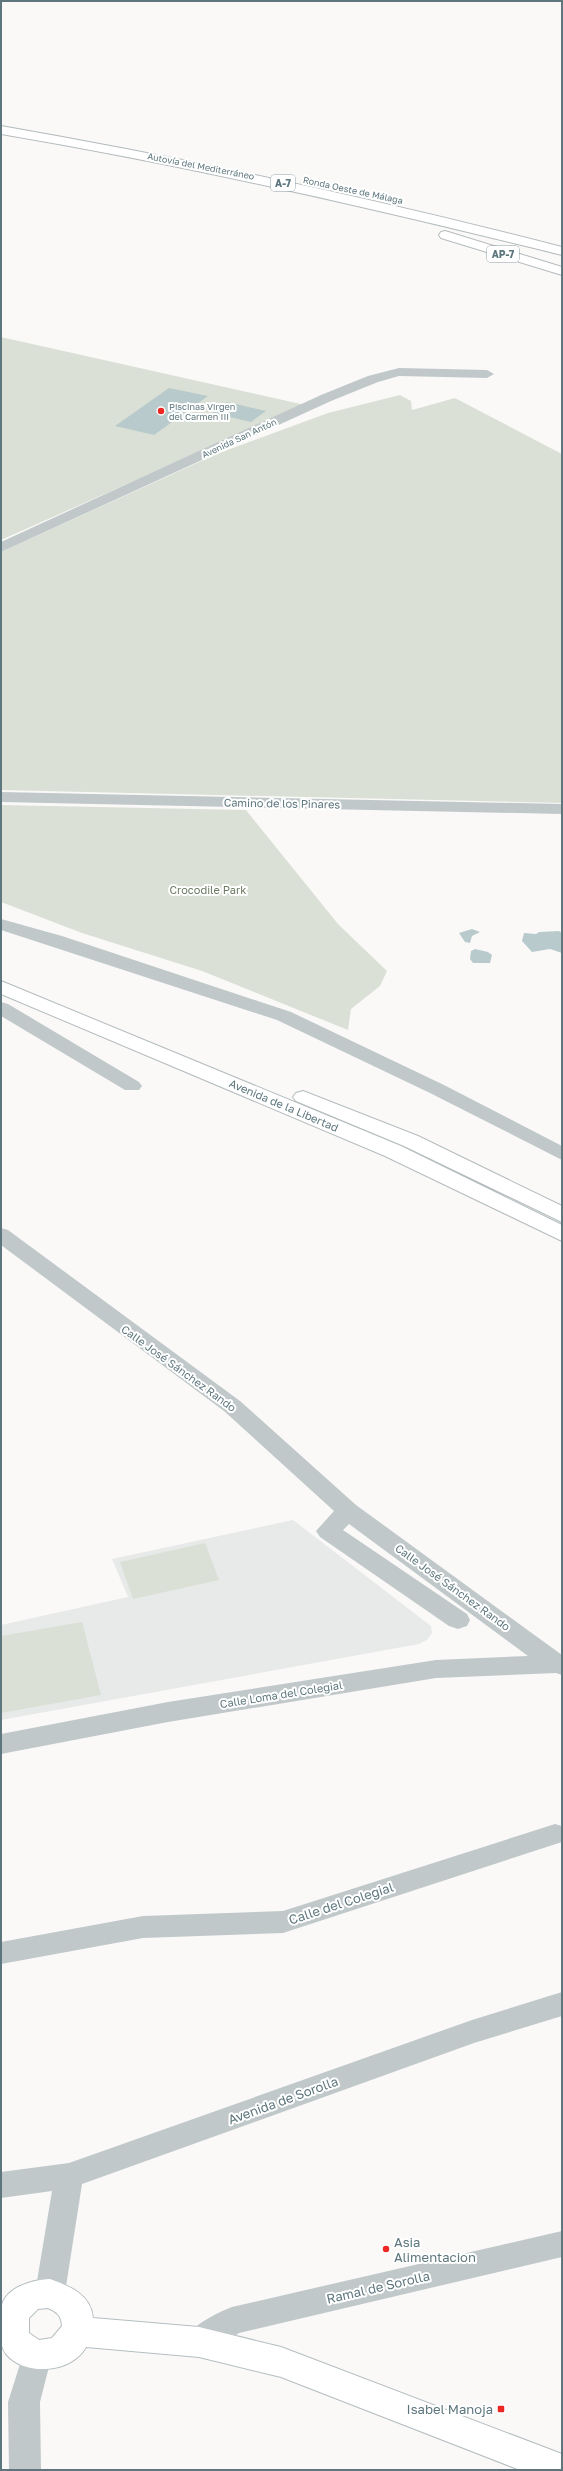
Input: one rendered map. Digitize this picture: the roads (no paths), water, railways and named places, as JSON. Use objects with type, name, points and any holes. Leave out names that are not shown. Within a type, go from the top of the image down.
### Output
[{"type":"main road","name":"Ronda Oeste de Málaga","points":[[1,124],[142,147],[300,178],[451,212],[562,241]]},
{"type":"main road","name":"Autovía del Mediterráneo","points":[[1,130],[158,157],[315,189],[411,211],[562,251]]},
{"type":"main road","name":"Autovía del Mediterráneo","points":[[69,154],[231,185],[400,224]]},
{"type":"main road","points":[[430,231],[516,250],[562,263]]},
{"type":"main road","name":"AP-7","points":[[445,235],[562,271]]},
{"type":"main road","name":"Avenida de la Libertad","points":[[1,973],[410,1141],[562,1215]]},
{"type":"main road","name":"Avenida de la Libertad","points":[[1,988],[393,1151],[562,1234]]},
{"type":"main road","points":[[50,2293],[64,2297],[74,2306],[79,2318],[78,2332],[72,2342],[62,2350],[50,2355],[37,2355],[27,2351],[19,2345],[6,2327],[23,2302],[35,2295],[50,2293]]},
{"type":"main road","points":[[78,2332],[199,2342],[281,2362],[561,2470]]},
{"type":"street","name":"Avenida San Antón","points":[[1,548],[326,398],[373,379],[400,372],[487,374]]},
{"type":"street","name":"Camino de los Pinares","points":[[1,797],[562,809]]},
{"type":"street","points":[[1,924],[284,1016],[437,1089],[562,1154]]},
{"type":"street","points":[[1,1008],[132,1086]]},
{"type":"street","name":"Calle José Sánchez Rando","points":[[1,1235],[209,1391],[232,1406],[348,1511],[559,1665]]},
{"type":"street","points":[[348,1511],[328,1531],[458,1620]]},
{"type":"street","name":"Calle Loma del Colegial","points":[[1,1744],[168,1712],[436,1669],[559,1665]]},
{"type":"street","name":"Calle del Colegial","points":[[1,1953],[143,1927],[283,1922],[555,1834]]},
{"type":"street","name":"Avenida de Sorolla","points":[[1,2185],[69,2176],[472,2032],[562,2004]]},
{"type":"street","points":[[50,2293],[69,2176]]},
{"type":"street","name":"Ramal de Sorolla","points":[[199,2342],[232,2321],[562,2244]]},
{"type":"street","points":[[25,2470],[24,2402],[37,2355]]},
{"type":"place","name":"Piscinas Virgen del Carmen III","points":[[161,411]]},
{"type":"place","name":"Asia Alimentacion","points":[[386,2249]]},
{"type":"place","name":"Isabel Manoja","points":[[501,2409]]},
{"type":"park label","name":"Crocodile Park","points":[[208,889]]}]
